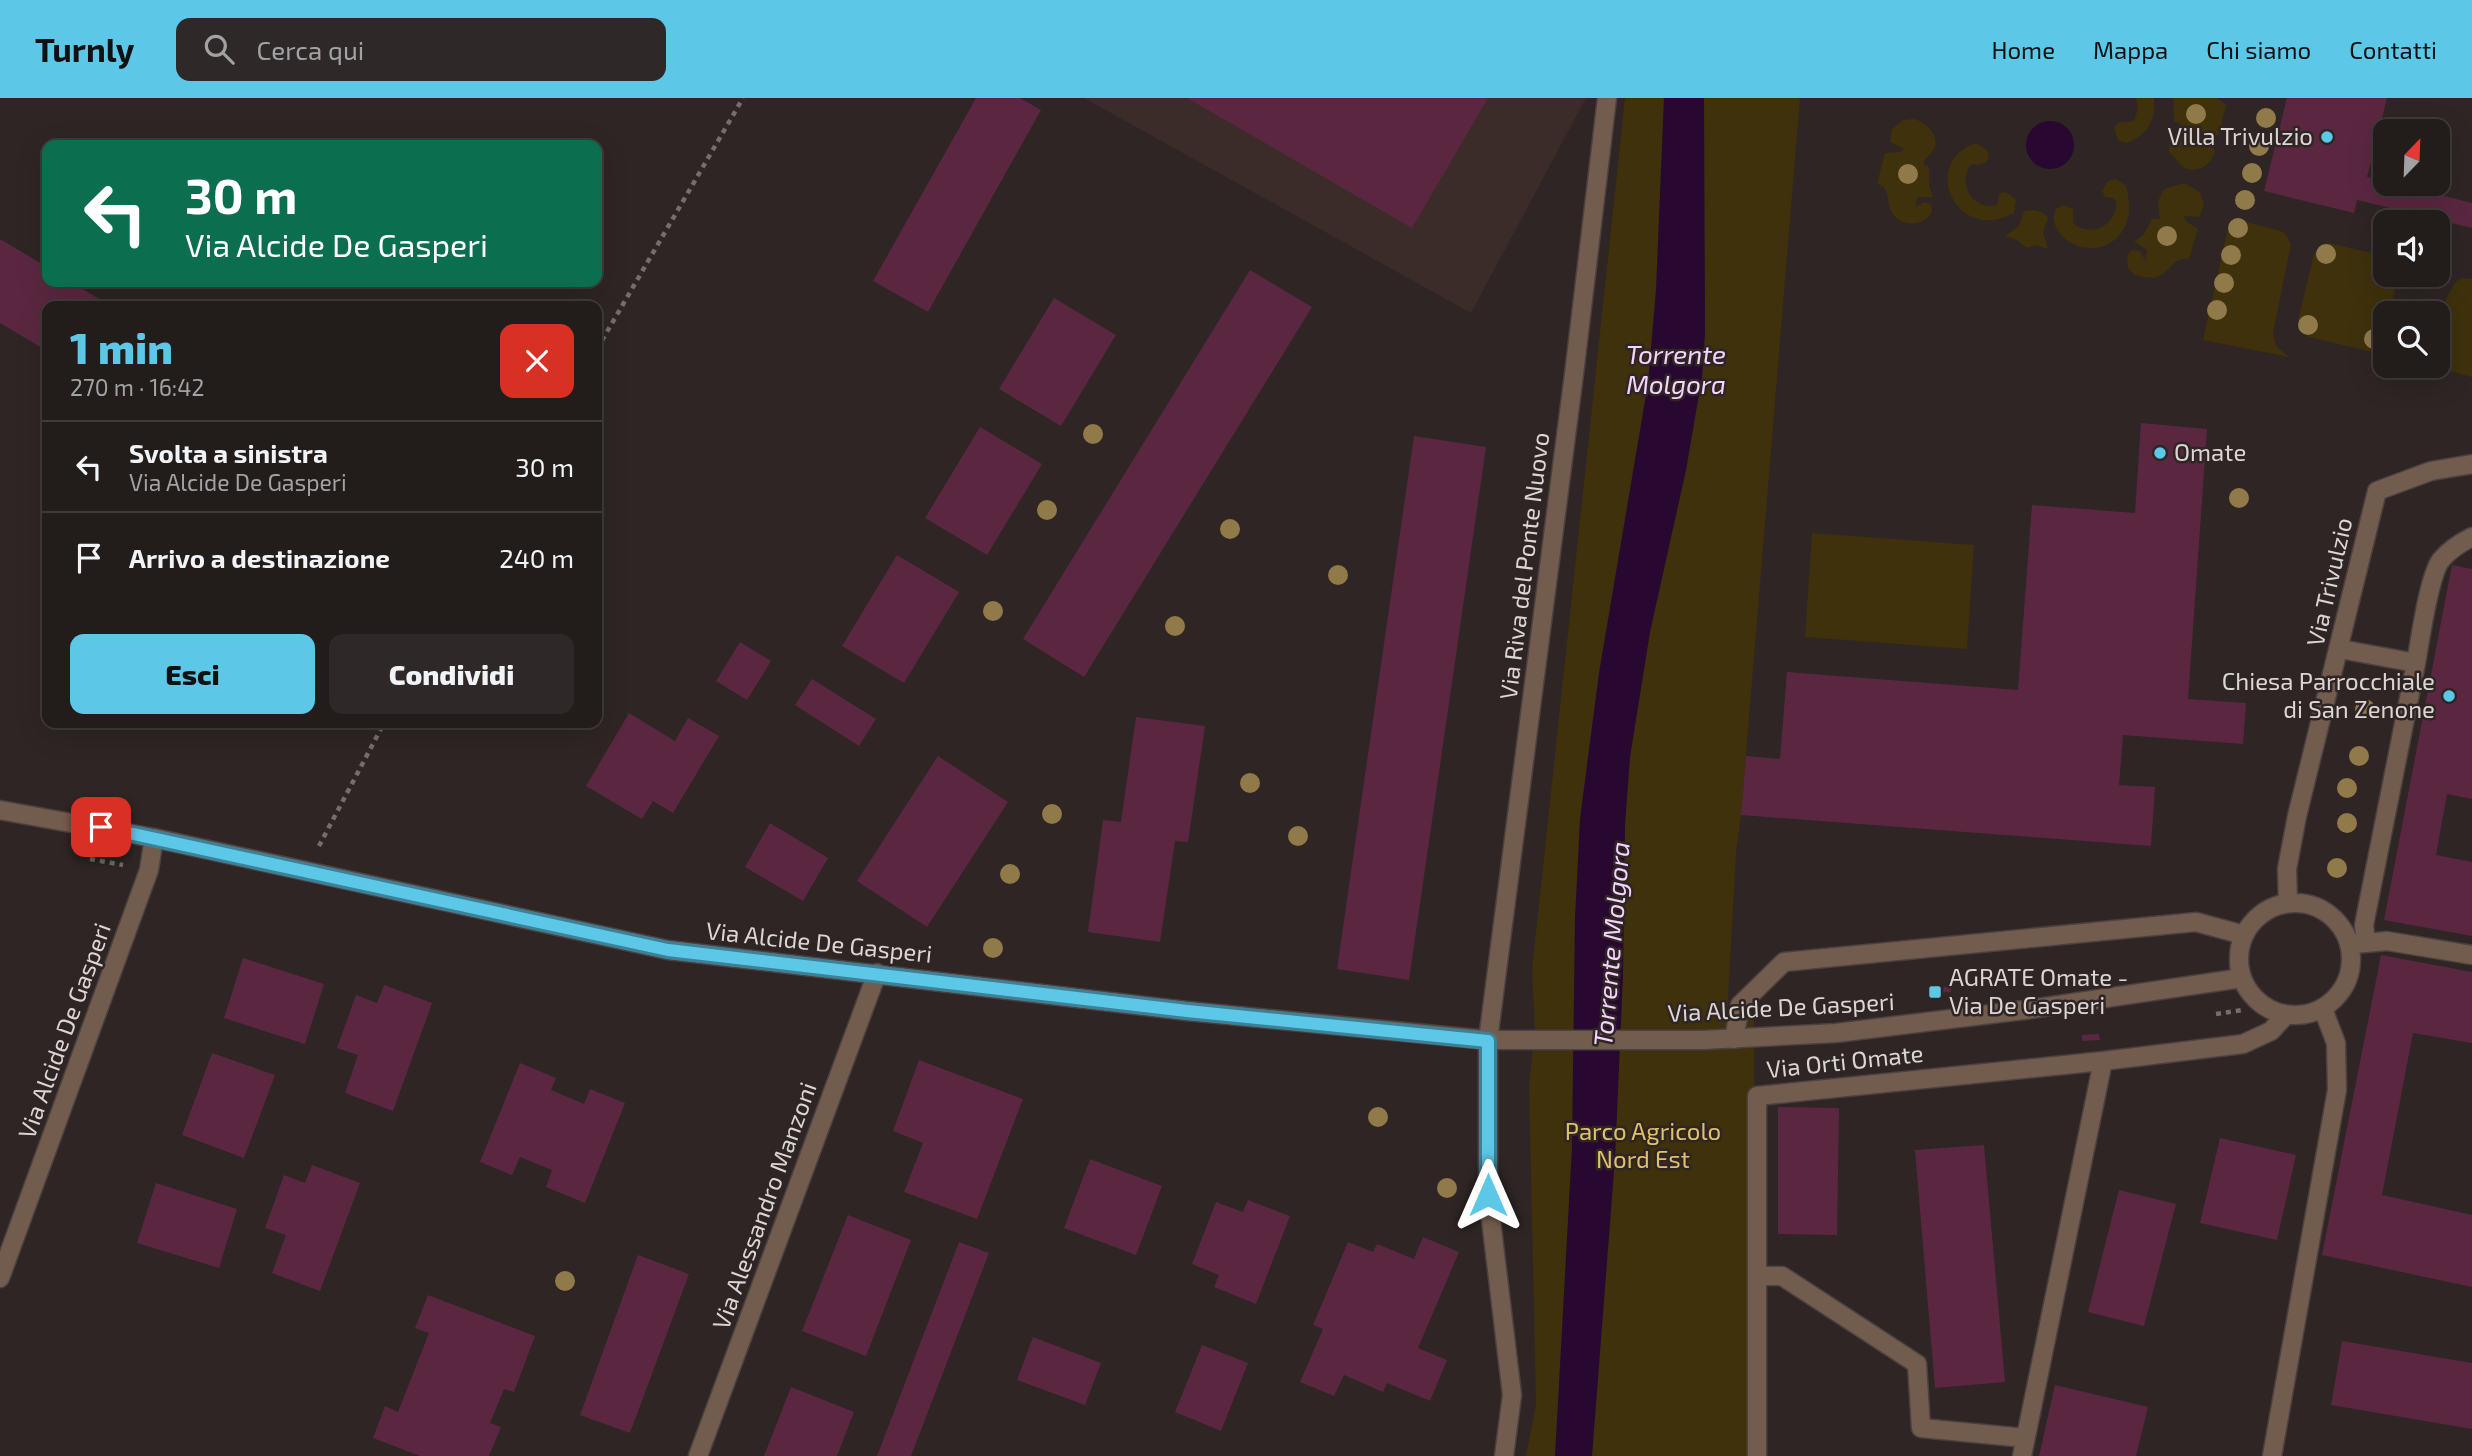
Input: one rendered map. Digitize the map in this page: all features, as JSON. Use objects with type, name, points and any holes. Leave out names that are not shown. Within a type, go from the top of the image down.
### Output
[{"type":"street","name":"Via Riva del Ponte Nuovo","points":[[1488,1041],[1607,98]]},
{"type":"street","name":"Via Trivulzio","points":[[2288,903],[2287,869],[2297,816],[2377,491],[2431,471],[2472,464]]},
{"type":"street","points":[[2472,537],[2454,547],[2438,563],[2425,611],[2364,925],[2358,943],[2352,962],[2348,982],[2338,998],[2323,1009],[2305,1015],[2286,1015],[2269,1009],[2254,998],[2242,978],[2239,965],[2244,935],[2259,916],[2288,903],[2311,905],[2329,913],[2358,943],[2387,941],[2472,955]]},
{"type":"street","points":[[2340,649],[2416,663]]},
{"type":"street","name":"Via Alcide De Gasperi","points":[[0,810],[154,838],[668,950],[1187,1011],[1488,1041],[1703,1040],[1797,1036],[1894,1027],[2242,978]]},
{"type":"street","name":"Via Alcide De Gasperi","points":[[0,1278],[149,870],[154,838]]},
{"type":"street","points":[[1734,1039],[1740,1005],[1784,962],[2196,922],[2244,935]]},
{"type":"street","name":"Via Alessandro Manzoni","points":[[698,1456],[877,974]]},
{"type":"street","points":[[2272,1456],[2337,1090],[2336,1043],[2323,1009]]},
{"type":"street","name":"Via Orti Omate","points":[[1757,1456],[1757,1096],[2243,1044],[2271,1031],[2286,1015]]},
{"type":"street","points":[[1488,1041],[1488,1195],[1512,1395],[1504,1456]]},
{"type":"street","points":[[1757,1276],[1782,1276],[1917,1364],[1921,1428],[2024,1447],[2103,1061]]},
{"type":"path","points":[[602,340],[743,98]]},
{"type":"path","points":[[305,872],[381,728]]},
{"type":"shaded area","points":[[1084,98],[1586,98],[1471,313]]},
{"type":"green space","name":"Parco Agricolo Nord Est","points":[[1625,98],[1800,98],[1736,853],[1727,1017],[1754,1018],[1756,1456],[1526,1456],[1536,1405],[1529,1083],[1535,1033],[1532,970]]},
{"type":"green space","points":[[2136,98],[2154,98],[2154,113],[2145,131],[2126,143],[2118,140],[2114,129],[2117,123],[2134,121],[2138,109]]},
{"type":"green space","points":[[2173,98],[2217,98],[2226,105],[2219,135],[2200,139],[2211,144],[2215,151],[2211,161],[2204,167],[2195,170],[2184,168],[2169,152],[2170,139],[2181,127],[2179,122],[2174,122]]},
{"type":"green space","points":[[1914,119],[1928,127],[1936,140],[1933,150],[1923,164],[1929,167],[1929,185],[1933,197],[1918,197],[1915,207],[1924,202],[1931,204],[1932,212],[1923,221],[1905,223],[1895,217],[1884,188],[1877,183],[1885,153],[1901,152],[1904,149],[1890,142],[1892,129],[1903,120]]},
{"type":"green space","points":[[1976,143],[1987,150],[1989,158],[1979,165],[1971,164],[1966,180],[1970,194],[1981,204],[1989,206],[1997,205],[2002,192],[2008,193],[2016,200],[2014,213],[1993,220],[1976,218],[1961,210],[1952,197],[1948,182],[1950,166],[1959,153]]},
{"type":"green space","points":[[2116,179],[2126,186],[2129,210],[2124,228],[2114,240],[2101,247],[2086,248],[2071,243],[2060,233],[2053,218],[2056,209],[2063,205],[2073,209],[2073,223],[2080,228],[2088,230],[2102,227],[2113,216],[2116,201],[2105,197],[2102,191],[2108,181]]},
{"type":"green space","points":[[2184,183],[2200,192],[2204,205],[2199,217],[2184,216],[2185,220],[2198,229],[2189,259],[2177,261],[2164,273],[2153,278],[2134,274],[2127,265],[2129,252],[2140,251],[2145,260],[2147,250],[2134,242],[2144,234],[2152,219],[2160,219],[2158,201],[2164,189]]},
{"type":"green space","points":[[2024,211],[2042,212],[2048,218],[2043,232],[2048,249],[2036,245],[2027,248],[2017,240],[2005,236],[2019,226]]},
{"type":"green space","points":[[2243,221],[2281,231],[2291,244],[2273,333],[2276,346],[2289,357],[2203,340],[2227,232],[2234,224]]},
{"type":"green space","points":[[2330,243],[2373,253],[2373,287],[2395,287],[2393,301],[2373,301],[2373,350],[2368,351],[2309,337],[2301,329],[2298,320],[2314,254],[2321,246]]},
{"type":"green space","points":[[2461,278],[2472,279],[2472,377],[2450,371],[2450,301],[2446,301],[2454,284]]},
{"type":"green space","points":[[1812,533],[1974,545],[1967,649],[1805,637]]},
{"type":"water","name":"Torrente Molgora","points":[[1664,98],[1704,98],[1705,334],[1702,377],[1686,470],[1650,632],[1630,757],[1625,825],[1623,976],[1615,1158],[1592,1456],[1555,1456],[1572,1148],[1575,918],[1580,819],[1599,673],[1648,383],[1656,290]]},
{"type":"water","points":[[2050,121],[2067,128],[2074,145],[2067,162],[2050,169],[2033,162],[2026,145],[2033,128]]},
{"type":"building","points":[[976,98],[1020,98],[1041,110],[928,312],[873,281]]},
{"type":"building","points":[[1187,98],[1488,98],[1412,228]]},
{"type":"building","name":"Villa Trivulzio","points":[[2287,98],[2387,98],[2382,119],[2373,119],[2373,153],[2367,177],[2373,178],[2373,196],[2444,196],[2472,203],[2472,228],[2450,223],[2450,210],[2398,210],[2357,200],[2354,213],[2264,191]]},
{"type":"building","points":[[0,239],[42,264],[42,287],[79,287],[103,301],[42,301],[42,348],[0,323]]},
{"type":"building","points":[[1250,270],[1312,307],[1084,677],[1023,639]]},
{"type":"building","points":[[1054,298],[1116,335],[1061,426],[999,389]]},
{"type":"building","points":[[2141,423],[2207,429],[2188,699],[2246,703],[2243,744],[2123,735],[2119,785],[2155,787],[2151,846],[1741,815],[1746,756],[1780,759],[1787,672],[2018,690],[2032,505],[2135,513]]},
{"type":"building","points":[[980,427],[1042,464],[987,555],[925,518]]},
{"type":"building","points":[[1414,436],[1486,447],[1409,980],[1337,969]]},
{"type":"building","points":[[897,555],[959,592],[904,683],[842,646]]},
{"type":"building","points":[[2452,565],[2472,569],[2472,799],[2447,794],[2436,855],[2472,862],[2472,936],[2384,920]]},
{"type":"building","points":[[740,642],[771,661],[747,700],[716,681]]},
{"type":"building","points":[[812,679],[876,719],[859,746],[795,705]]},
{"type":"building","points":[[629,713],[675,741],[688,718],[719,736],[673,813],[653,801],[642,819],[586,786]]},
{"type":"building","points":[[1136,717],[1205,726],[1188,842],[1175,841],[1160,942],[1088,932],[1103,820],[1121,822]]},
{"type":"building","points":[[938,756],[1008,802],[927,927],[857,881]]},
{"type":"building","points":[[770,823],[828,858],[803,901],[745,867]]},
{"type":"building","points":[[2381,955],[2472,972],[2472,1043],[2413,1033],[2382,1195],[2472,1215],[2472,1287],[2322,1255]]},
{"type":"building","points":[[243,958],[324,984],[305,1044],[224,1018]]},
{"type":"building","points":[[384,985],[432,1003],[393,1111],[345,1093],[358,1055],[337,1048],[356,995],[377,1003]]},
{"type":"building","points":[[1951,986],[1951,992],[1937,993],[1936,988]]},
{"type":"building","points":[[2099,1034],[2100,1040],[2082,1041],[2082,1035]]},
{"type":"building","points":[[212,1053],[275,1075],[244,1158],[182,1135]]},
{"type":"building","points":[[919,1060],[1023,1099],[977,1219],[904,1192],[923,1143],[893,1131]]},
{"type":"building","points":[[520,1063],[556,1078],[551,1090],[584,1104],[590,1089],[625,1103],[585,1203],[546,1187],[552,1170],[520,1157],[512,1175],[480,1162]]},
{"type":"building","points":[[1778,1107],[1839,1108],[1837,1235],[1778,1234]]},
{"type":"building","points":[[2220,1138],[2296,1155],[2277,1240],[2200,1223]]},
{"type":"building","points":[[1984,1145],[2005,1382],[1935,1388],[1915,1150]]},
{"type":"building","points":[[1090,1159],[1162,1186],[1136,1255],[1064,1228]]},
{"type":"building","points":[[312,1165],[360,1183],[320,1291],[272,1273],[286,1235],[265,1228],[284,1175],[305,1183]]},
{"type":"building","points":[[156,1183],[237,1209],[219,1268],[137,1243]]},
{"type":"building","points":[[2119,1190],[2176,1204],[2144,1326],[2088,1312]]},
{"type":"building","points":[[1248,1200],[1290,1216],[1256,1304],[1214,1287],[1219,1275],[1192,1264],[1216,1202],[1243,1212]]},
{"type":"building","points":[[848,1215],[911,1240],[866,1356],[802,1331]]},
{"type":"building","points":[[1423,1237],[1459,1252],[1418,1348],[1447,1360],[1430,1401],[1387,1383],[1383,1392],[1344,1375],[1334,1396],[1300,1382],[1323,1329],[1313,1325],[1348,1242],[1373,1252],[1377,1244],[1414,1259]]},
{"type":"building","points":[[959,1242],[989,1253],[911,1456],[877,1456]]},
{"type":"building","points":[[638,1255],[689,1274],[630,1433],[580,1415]]},
{"type":"building","points":[[428,1295],[535,1336],[514,1392],[504,1389],[490,1423],[501,1427],[489,1456],[420,1456],[373,1438],[385,1406],[398,1412],[429,1333],[415,1328]]},
{"type":"building","points":[[1033,1337],[1101,1363],[1085,1405],[1017,1380]]},
{"type":"building","points":[[2342,1341],[2472,1363],[2472,1429],[2331,1405]]},
{"type":"building","points":[[1202,1345],[1248,1363],[1221,1431],[1175,1412]]},
{"type":"building","points":[[2055,1385],[2148,1407],[2136,1456],[2039,1456]]},
{"type":"building","points":[[791,1387],[854,1412],[837,1456],[764,1456]]},
{"type":"place","name":"Villa Trivulzio","points":[[2327,137]]},
{"type":"place","name":"Omate","points":[[2160,453]]},
{"type":"place","name":"Chiesa Parrocchiale di San Zenone","points":[[2449,696]]},
{"type":"place","name":"AGRATE Omate - Via De Gasperi","points":[[1935,992]]},
{"type":"route","points":[[101,827],[642,946],[1187,1011],[1488,1041],[1488,1195]]}]
